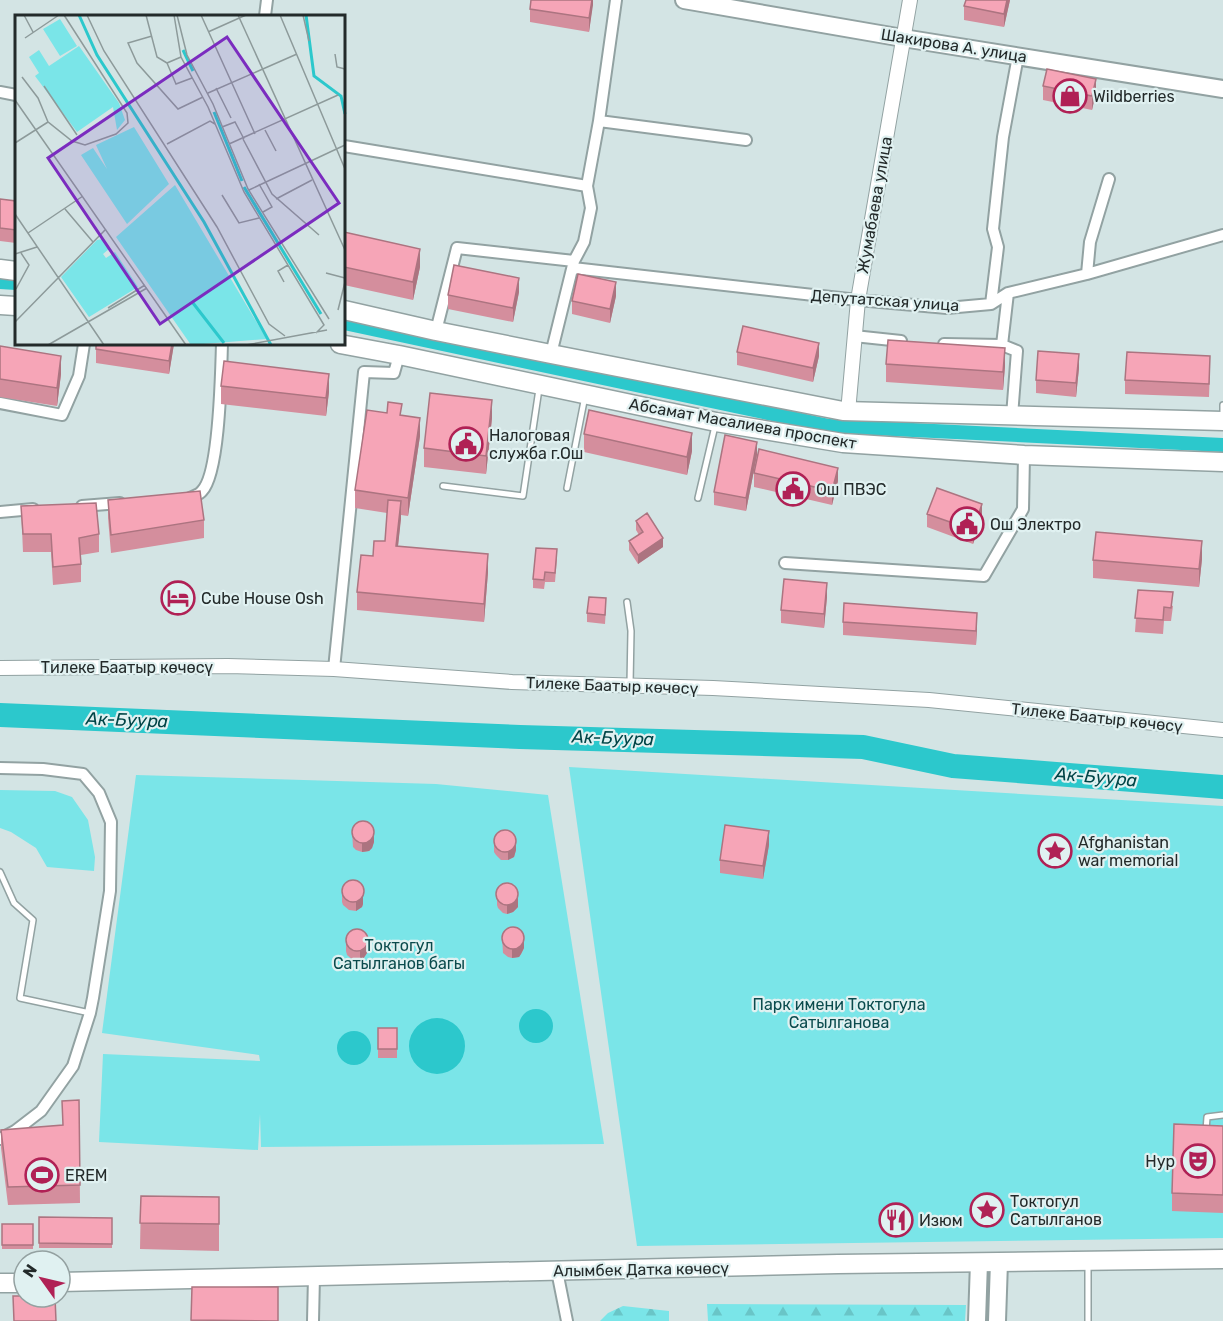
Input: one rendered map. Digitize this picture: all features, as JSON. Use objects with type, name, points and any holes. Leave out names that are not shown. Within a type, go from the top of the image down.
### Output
[{"type":"main road","name":"Шакирова А. улица","points":[[684,0],[753,6],[903,38],[1223,89]]},
{"type":"main road","points":[[0,269],[15,271]]},
{"type":"main road","points":[[0,305],[15,306]]},
{"type":"main road","name":"Абсамат Масалиева проспект","points":[[345,310],[436,331],[848,412],[1223,421]]},
{"type":"main road","name":"Абсамат Масалиева проспект","points":[[345,345],[717,422],[843,443],[1024,455],[1223,462]]},
{"type":"main road","name":"Алымбек Датка көчөсү","points":[[72,1282],[979,1262],[1223,1259]]},
{"type":"main road","points":[[977,1321],[979,1262]]},
{"type":"main road","points":[[997,1321],[999,1262]]},
{"type":"street","points":[[264,15],[267,0]]},
{"type":"street","points":[[551,354],[573,265],[584,242],[591,208],[587,186],[599,122],[616,0]]},
{"type":"street","name":"Жумабаева улица","points":[[848,412],[858,300],[910,0]]},
{"type":"street","points":[[991,304],[998,247],[993,229],[1003,137],[1018,56]]},
{"type":"street","points":[[0,92],[15,95]]},
{"type":"street","points":[[599,122],[746,140]]},
{"type":"street","points":[[345,146],[587,186]]},
{"type":"street","points":[[1087,274],[1090,242],[1109,179]]},
{"type":"street","name":"Депутатская улица","points":[[436,331],[457,248],[573,265],[858,300],[947,308],[991,304],[1008,293],[1087,274],[1223,235]]},
{"type":"street","points":[[1002,345],[1008,293]]},
{"type":"street","points":[[854,336],[911,342]]},
{"type":"street","points":[[934,344],[1002,345],[1017,351],[1012,416]]},
{"type":"street","points":[[0,403],[62,415],[79,376],[84,345]]},
{"type":"street","points":[[177,499],[195,496],[202,492],[207,484],[219,421],[222,345]]},
{"type":"street","points":[[334,669],[364,372],[394,373],[399,355]]},
{"type":"street","points":[[785,563],[984,576],[1023,509],[1024,455]]},
{"type":"street","points":[[71,507],[129,502]]},
{"type":"street","points":[[0,512],[47,508]]},
{"type":"street","name":"Тилеке Баатыр көчөсү","points":[[0,668],[228,666],[334,669],[512,682],[713,688],[929,700],[1223,729]]},
{"type":"street","points":[[0,768],[43,769],[83,774],[99,793],[111,822],[110,891],[90,1013],[73,1066],[41,1112],[0,1139]]},
{"type":"street","points":[[557,1271],[567,1321]]},
{"type":"street","points":[[313,1321],[314,1276]]},
{"type":"lane","points":[[443,486],[523,496],[540,384]]},
{"type":"lane","points":[[567,488],[586,395]]},
{"type":"lane","points":[[1223,405],[1223,421]]},
{"type":"lane","points":[[698,498],[717,422]]},
{"type":"lane","points":[[627,602],[631,632],[630,686]]},
{"type":"lane","points":[[0,872],[14,903],[33,920],[20,998],[90,1013]]},
{"type":"lane","points":[[1206,1131],[1207,1117],[1223,1115]]},
{"type":"lane","points":[[1088,1260],[1088,1321]]},
{"type":"green space","name":"Парк имени Токтогула Сатылганова","points":[[569,767],[1223,806],[1223,1238],[637,1246]]},
{"type":"green space","name":"Токтогул Сатылганов багы","points":[[136,775],[436,784],[548,795],[604,1144],[261,1147],[260,1114],[258,1150],[99,1142],[103,1054],[260,1061],[259,1055],[102,1033]]},
{"type":"green space","points":[[0,790],[55,791],[72,797],[88,820],[95,857],[94,871],[47,867],[36,848],[11,832],[0,828]]},
{"type":"green space","points":[[707,1304],[966,1305],[965,1321],[708,1321]]},
{"type":"green space","points":[[623,1306],[669,1311],[669,1321],[600,1321],[608,1313]]},
{"type":"shaded area","points":[[536,1009],[548,1014],[553,1026],[548,1038],[536,1043],[524,1038],[519,1026],[524,1014]]},
{"type":"shaded area","points":[[432,1018],[442,1018],[457,1026],[463,1035],[465,1046],[463,1057],[457,1066],[442,1074],[432,1074],[421,1069],[414,1062],[409,1051],[409,1041],[414,1030],[421,1023]]},
{"type":"shaded area","points":[[354,1031],[366,1036],[371,1048],[366,1060],[354,1065],[342,1060],[337,1048],[342,1036]]},
{"type":"building","points":[[531,0],[592,0],[589,18],[530,9]]},
{"type":"building","points":[[966,0],[1007,0],[1004,14],[964,6]]},
{"type":"building","points":[[1047,69],[1096,79],[1092,96],[1043,86]]},
{"type":"building","points":[[0,199],[15,201],[15,230],[0,228]]},
{"type":"building","points":[[345,232],[420,249],[413,282],[345,267]]},
{"type":"building","points":[[454,265],[519,278],[513,308],[448,295]]},
{"type":"building","points":[[578,274],[616,282],[610,309],[572,301]]},
{"type":"building","points":[[743,326],[819,343],[813,368],[737,352]]},
{"type":"building","points":[[888,340],[1005,348],[1003,372],[886,364]]},
{"type":"building","points":[[96,345],[172,345],[169,361],[96,349]]},
{"type":"building","points":[[0,346],[61,356],[57,388],[0,379]]},
{"type":"building","points":[[1038,351],[1079,354],[1076,383],[1036,380]]},
{"type":"building","points":[[1127,352],[1210,356],[1209,384],[1125,380]]},
{"type":"building","points":[[224,361],[329,374],[326,398],[221,386]]},
{"type":"building","points":[[430,393],[492,400],[486,456],[424,448]]},
{"type":"building","points":[[388,402],[402,404],[400,415],[420,418],[408,498],[355,490],[367,410],[387,413]]},
{"type":"building","points":[[589,410],[692,433],[687,457],[584,434]]},
{"type":"building","points":[[725,435],[757,442],[746,498],[714,492]]},
{"type":"building","points":[[759,449],[838,468],[832,491],[754,473]]},
{"type":"building","points":[[937,488],[982,504],[973,530],[927,514]]},
{"type":"building","points":[[200,491],[204,520],[111,535],[108,500]]},
{"type":"building","points":[[388,500],[401,501],[396,546],[488,554],[484,604],[357,592],[361,555],[373,556],[374,541],[385,541]]},
{"type":"building","points":[[96,503],[99,534],[79,538],[81,564],[53,567],[51,534],[23,534],[21,506]]},
{"type":"building","points":[[647,513],[663,538],[638,555],[629,541],[643,532],[636,521]]},
{"type":"building","points":[[1096,532],[1202,541],[1199,569],[1093,560]]},
{"type":"building","points":[[536,548],[557,549],[555,573],[545,572],[544,580],[533,579]]},
{"type":"building","points":[[784,579],[827,583],[824,614],[781,610]]},
{"type":"building","points":[[1138,590],[1173,592],[1171,608],[1164,607],[1163,620],[1135,618]]},
{"type":"building","points":[[589,597],[606,598],[605,615],[587,613]]},
{"type":"building","points":[[844,603],[977,613],[976,631],[843,622]]},
{"type":"building","points":[[363,821],[371,824],[374,832],[371,840],[363,843],[355,840],[352,832],[355,824]]},
{"type":"building","points":[[725,825],[769,831],[763,866],[720,860]]},
{"type":"building","points":[[505,830],[513,833],[516,841],[513,849],[505,852],[497,849],[494,841],[497,833]]},
{"type":"building","points":[[353,880],[361,883],[364,891],[361,899],[353,902],[345,899],[342,891],[345,883]]},
{"type":"building","points":[[507,883],[515,886],[518,894],[515,902],[507,905],[499,902],[496,894],[499,886]]},
{"type":"building","points":[[513,927],[521,930],[524,938],[521,946],[513,949],[505,946],[502,938],[505,930]]},
{"type":"building","points":[[357,929],[365,932],[368,940],[365,948],[357,951],[349,948],[346,940],[349,932]]},
{"type":"building","points":[[378,1028],[397,1028],[397,1049],[378,1049]]},
{"type":"building","name":"EREM","points":[[79,1100],[80,1185],[8,1187],[1,1130],[63,1125],[62,1101]]},
{"type":"building","name":"Нур","points":[[1174,1124],[1223,1126],[1223,1195],[1172,1193]]},
{"type":"building","points":[[141,1196],[219,1197],[219,1224],[140,1223]]},
{"type":"building","points":[[39,1217],[112,1218],[112,1244],[39,1243]]},
{"type":"building","points":[[2,1224],[33,1224],[33,1245],[2,1245]]},
{"type":"building","points":[[192,1287],[278,1287],[278,1321],[191,1320]]},
{"type":"building","points":[[14,1309],[56,1309],[56,1321],[14,1321]]},
{"type":"waterway","points":[[0,282],[15,283]]},
{"type":"waterway","points":[[345,323],[829,426],[1223,445]]},
{"type":"waterway","name":"Ак-Буура","points":[[0,715],[520,737],[863,747],[953,766],[1223,787]]},
{"type":"place","name":"Wildberries","points":[[1070,96]]},
{"type":"place","name":"Налоговая служба г.Ош","points":[[466,444]]},
{"type":"place","name":"Ош ПВЭС","points":[[793,489]]},
{"type":"place","name":"Ош Электро","points":[[967,524]]},
{"type":"place","name":"Cube House Osh","points":[[178,598]]},
{"type":"place","name":"Afghanistan war memorial","points":[[1055,851]]},
{"type":"place","name":"Нур","points":[[1198,1161]]},
{"type":"place","name":"EREM","points":[[42,1175]]},
{"type":"place","name":"Токтогул Сатылганов","points":[[987,1210]]},
{"type":"place","name":"Изюм","points":[[896,1220]]}]
